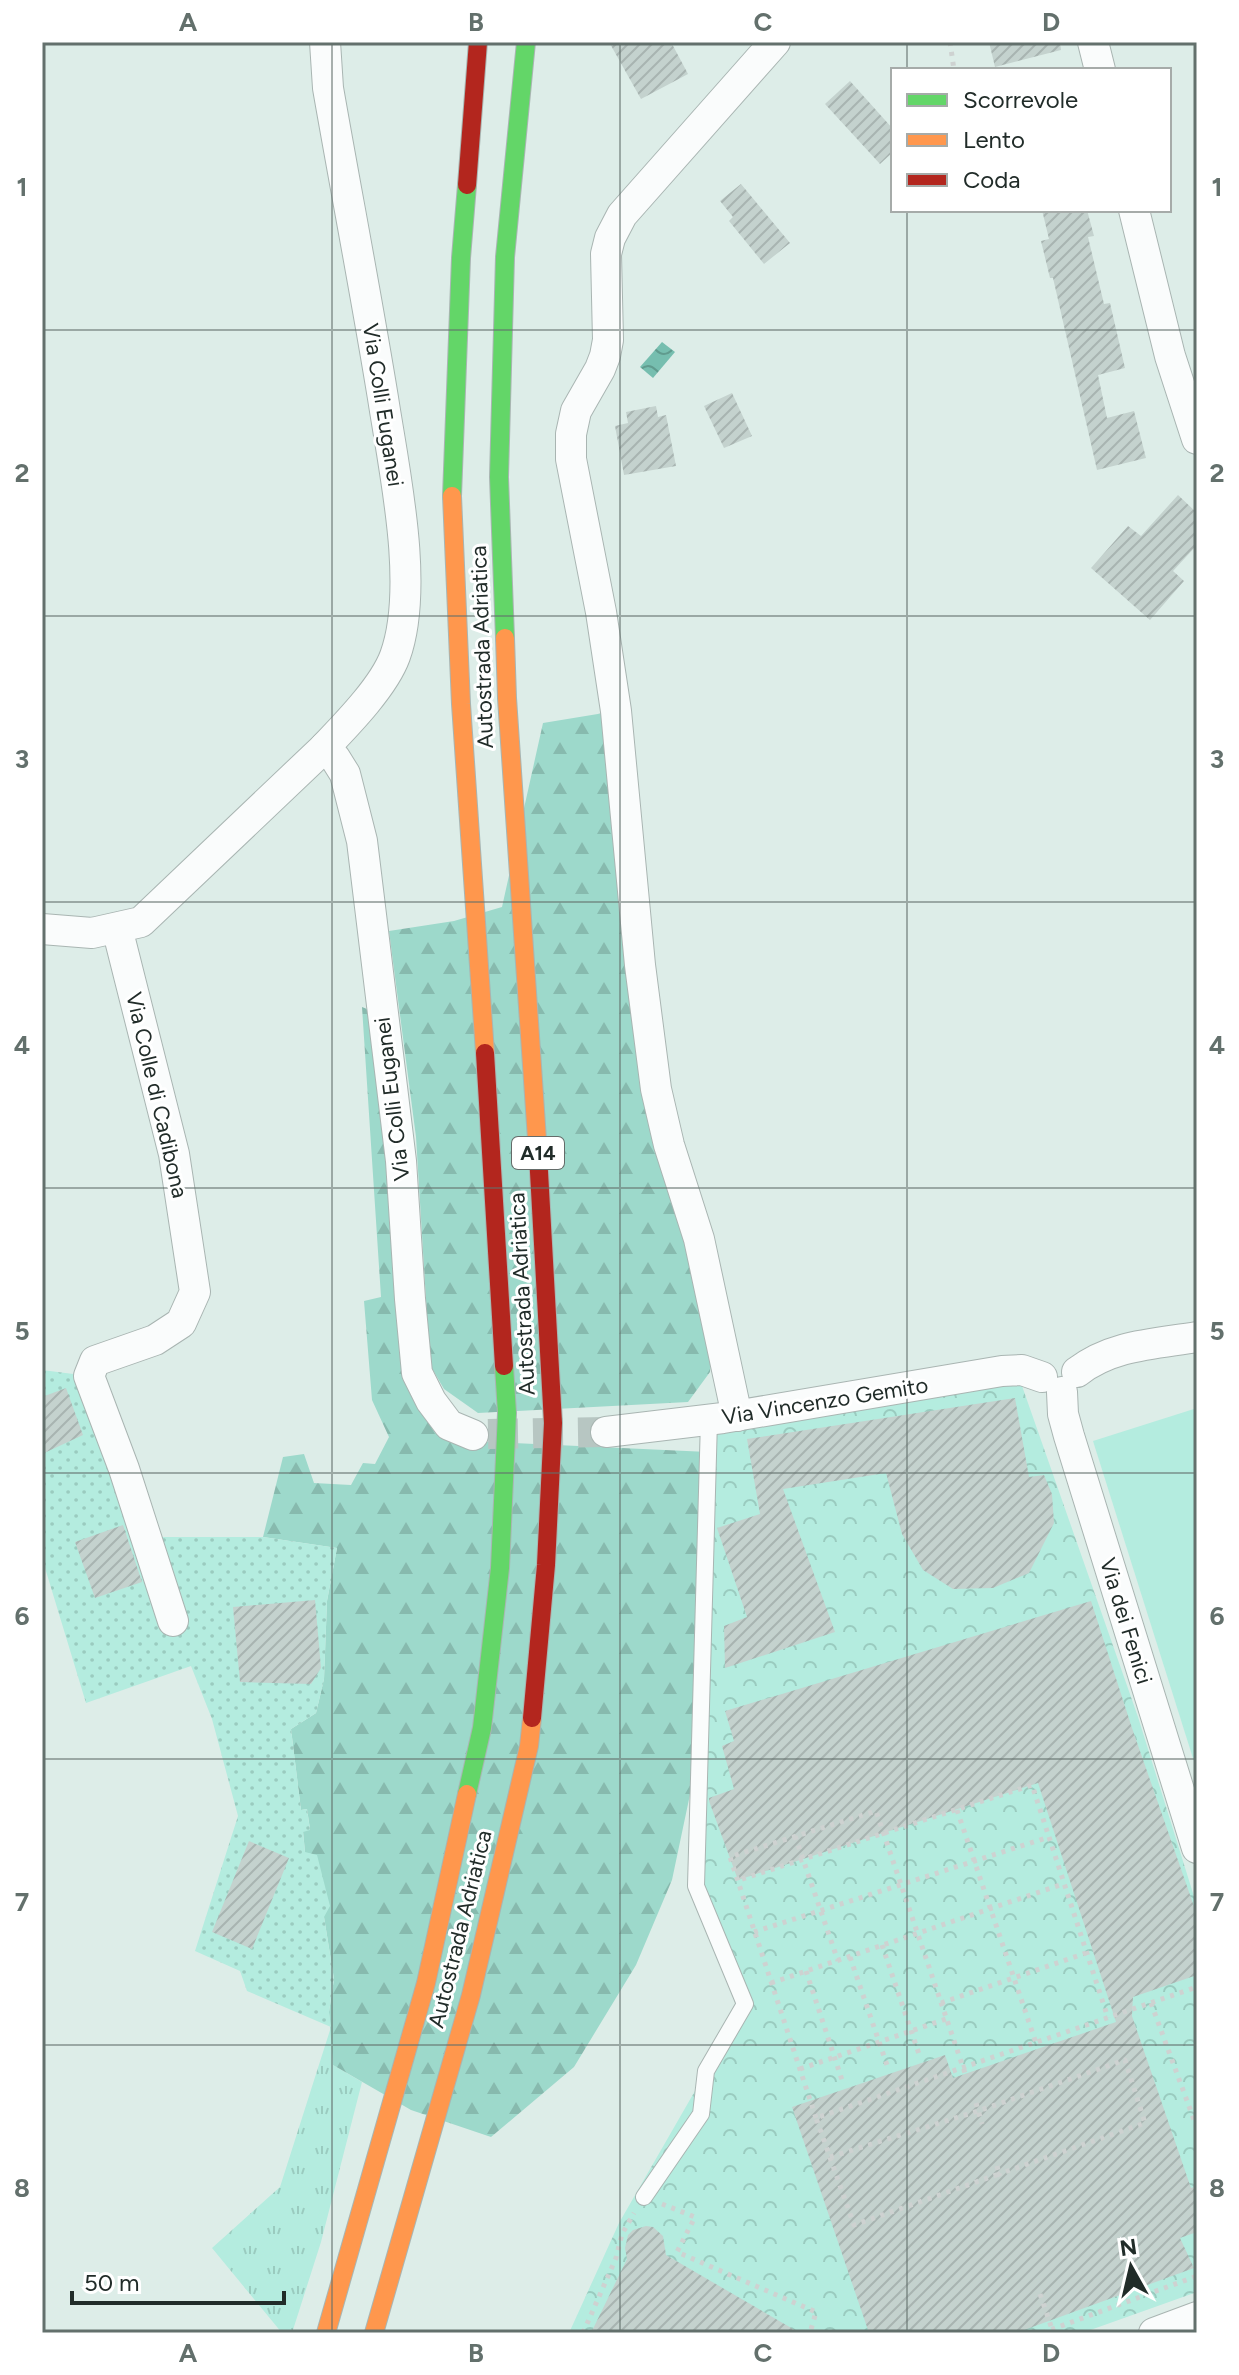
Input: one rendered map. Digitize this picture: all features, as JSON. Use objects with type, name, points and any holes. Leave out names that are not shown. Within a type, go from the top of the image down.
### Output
[{"type":"highway","name":"Autostrada Adriatica","points":[[326,2333],[426,1983],[482,1728],[500,1568],[507,1413],[461,704],[452,487],[461,258],[478,42]]},
{"type":"highway","name":"Autostrada Adriatica","points":[[374,2333],[471,1995],[529,1746],[546,1565],[553,1423],[541,1191],[507,698],[499,477],[505,257],[526,42]]},
{"type":"street","name":"Via Colli Euganei","points":[[42,929],[92,933],[141,922],[325,747],[372,693],[394,657],[405,612],[404,549],[396,479],[328,88],[325,42]]},
{"type":"street","points":[[723,1418],[699,1239],[669,1145],[656,1089],[640,965],[616,711],[570,448],[576,411],[605,356],[608,340],[606,254],[614,230],[622,215],[775,42]]},
{"type":"street","points":[[1093,42],[1100,68]]},
{"type":"street","points":[[1134,212],[1170,356],[1197,439]]},
{"type":"street","name":"Via Colli Euganei","points":[[325,747],[345,774],[362,841],[401,1161],[417,1373],[431,1401],[449,1425],[473,1435]]},
{"type":"street","name":"Via Colle di Cadibona","points":[[117,928],[174,1154],[195,1292],[181,1323],[155,1340],[95,1361],[89,1376],[124,1469],[173,1621]]},
{"type":"street","points":[[1060,1380],[1112,1352],[1197,1337]]},
{"type":"street","name":"Via Vincenzo Gemito","points":[[606,1432],[723,1418],[1002,1371],[1022,1370],[1060,1380]]},
{"type":"street","name":"Via dei Fenici","points":[[1060,1380],[1063,1414],[1069,1436],[1197,1848]]},
{"type":"street","points":[[1154,2333],[1197,2317]]},
{"type":"lane","points":[[644,2197],[701,2114],[706,2071],[745,2004],[696,1886],[723,1418]]},
{"type":"path","points":[[950,42],[954,68]]},
{"type":"path","points":[[742,1879],[1032,1785],[1108,2018]]},
{"type":"path","points":[[957,1810],[1036,2043]]},
{"type":"path","points":[[830,2157],[978,2111],[1125,2060],[1145,2123],[854,2225],[816,2118],[730,1857],[876,1811],[964,2071]]},
{"type":"path","points":[[795,1836],[838,1961]]},
{"type":"path","points":[[754,1932],[1049,1837]]},
{"type":"path","points":[[771,1983],[1063,1884]]},
{"type":"path","points":[[882,1945],[920,2057]]},
{"type":"path","points":[[941,2003],[1086,1953]]},
{"type":"path","points":[[850,1957],[888,2068]]},
{"type":"path","points":[[806,1971],[843,2083]]},
{"type":"path","points":[[816,2118],[964,2071],[1197,1987]]},
{"type":"path","points":[[1151,2003],[1197,2128]]},
{"type":"path","points":[[800,2069],[947,2019]]},
{"type":"path","points":[[976,2103],[982,2124]]},
{"type":"path","points":[[997,2166],[1000,2176]]},
{"type":"path","points":[[583,2333],[616,2258],[622,2234],[644,2197],[695,2217],[677,2252],[816,2312],[810,2333]]},
{"type":"path","points":[[1042,2333],[1197,2276]]},
{"type":"path","points":[[1040,2294],[1052,2329]]},
{"type":"green space","points":[[616,711],[640,965],[715,1306],[710,1372],[688,1402],[478,1413],[444,1389],[430,1365],[416,1137],[389,931],[454,921],[502,907],[543,723]]},
{"type":"green space","points":[[362,1007],[382,1015],[415,1389],[472,1441],[708,1452],[700,1747],[672,1880],[636,1965],[574,2067],[491,2137],[411,2110],[333,2065],[329,2012],[334,1979],[324,1917],[305,1852],[303,1831],[310,1829],[307,1809],[301,1810],[291,1729],[316,1713],[324,1679],[327,1601],[337,1548],[263,1537],[283,1457],[304,1454],[314,1483],[351,1485],[363,1463],[375,1464],[389,1437],[372,1400],[364,1301],[381,1297]]},
{"type":"green space","points":[[42,1370],[89,1376],[146,1537],[263,1537],[337,1548],[327,1601],[324,1679],[316,1713],[291,1729],[301,1810],[307,1809],[310,1830],[303,1832],[305,1852],[317,1855],[330,1906],[324,1917],[334,1979],[329,2012],[331,2027],[247,1991],[240,1971],[195,1951],[238,1816],[212,1719],[191,1666],[86,1703],[42,1558]]},
{"type":"green space","points":[[1021,1383],[1138,1717],[1197,1906],[1197,2292],[1082,2333],[569,2333],[619,2223],[745,2004],[696,1886],[708,1432]]},
{"type":"green space","points":[[1197,1408],[1197,1771],[1093,1441]]},
{"type":"green space","points":[[331,2027],[333,2065],[362,2082],[321,2242],[292,2333],[282,2333],[212,2248],[280,2187]]},
{"type":"water","points":[[662,342],[675,352],[653,378],[640,367]]},
{"type":"building","points":[[609,42],[671,42],[688,74],[641,99]]},
{"type":"building","points":[[989,42],[1060,42],[1061,50],[995,67]]},
{"type":"building","points":[[850,81],[891,127],[891,154],[880,164],[825,104]]},
{"type":"building","points":[[741,184],[790,243],[764,264],[729,221],[733,217],[720,201]]},
{"type":"building","points":[[1042,212],[1088,212],[1094,236],[1088,237],[1104,304],[1110,303],[1125,368],[1098,375],[1107,418],[1134,411],[1146,458],[1097,470],[1053,278],[1050,278],[1041,241],[1049,239]]},
{"type":"building","points":[[732,393],[752,436],[724,448],[704,406]]},
{"type":"building","points":[[656,406],[658,417],[666,415],[676,466],[624,475],[615,426],[628,423],[626,412]]},
{"type":"building","points":[[1178,495],[1197,513],[1197,545],[1173,571],[1184,581],[1150,620],[1091,568],[1128,526],[1141,536]]},
{"type":"building","points":[[66,1388],[83,1435],[42,1454],[42,1397]]},
{"type":"building","points":[[1015,1398],[1029,1477],[1044,1475],[1052,1494],[1054,1523],[1029,1573],[993,1588],[953,1589],[923,1570],[902,1534],[886,1473],[783,1489],[835,1632],[725,1668],[724,1626],[747,1617],[717,1528],[760,1514],[747,1439]]},
{"type":"building","points":[[123,1525],[142,1582],[95,1598],[75,1542]]},
{"type":"building","points":[[315,1600],[321,1668],[311,1684],[240,1682],[233,1607]]},
{"type":"building","points":[[1091,1601],[1197,1915],[1197,1975],[1133,1997],[1132,2016],[1191,2188],[1197,2186],[1197,2232],[1180,2238],[1194,2268],[1016,2333],[869,2333],[792,2107],[945,2055],[953,2078],[1116,2022],[1038,1783],[738,1880],[709,1801],[709,1798],[734,1789],[722,1746],[734,1741],[725,1711]]},
{"type":"building","points":[[249,1841],[289,1858],[252,1949],[212,1932]]},
{"type":"building","points":[[646,2226],[653,2227],[663,2236],[666,2255],[800,2333],[591,2333],[627,2259],[625,2248],[628,2235]]},
{"type":"tunnel","points":[[488,1434],[606,1432]]},
{"type":"traffic: fast","points":[[505,638],[499,477],[505,257],[526,42]]},
{"type":"traffic: fast","points":[[452,496],[461,258],[467,185]]},
{"type":"traffic: fast","points":[[467,1794],[482,1728],[500,1568],[507,1413],[504,1366]]},
{"type":"traffic: slow","points":[[452,496],[461,704],[485,1053]]},
{"type":"traffic: slow","points":[[505,638],[538,1154]]},
{"type":"traffic: slow","points":[[374,2333],[471,1995],[529,1746],[532,1718]]},
{"type":"traffic: slow","points":[[326,2333],[426,1983],[467,1794]]},
{"type":"traffic: jam","points":[[467,185],[478,42]]},
{"type":"traffic: jam","points":[[485,1053],[504,1366]]},
{"type":"traffic: jam","points":[[532,1718],[546,1565],[553,1423],[538,1154]]}]
